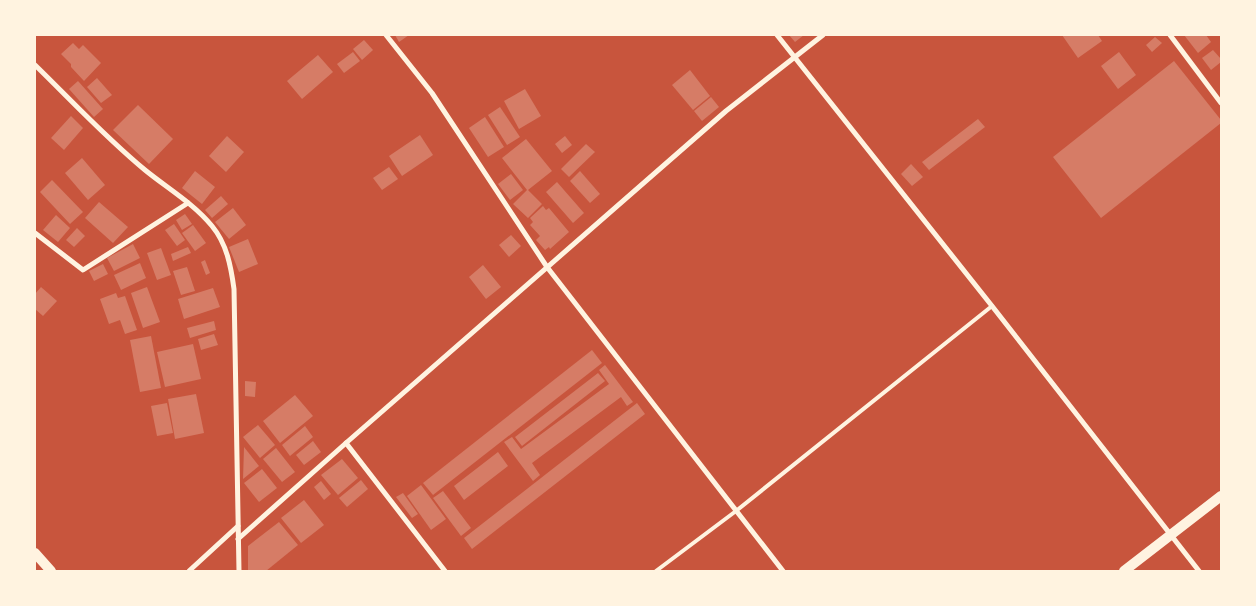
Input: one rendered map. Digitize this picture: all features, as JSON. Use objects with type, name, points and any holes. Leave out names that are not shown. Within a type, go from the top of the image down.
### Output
[{"type":"main road","points":[[1124,571],[1221,496]]},
{"type":"main road","points":[[35,554],[51,571]]},
{"type":"street","points":[[386,35],[432,93],[546,267],[783,571]]},
{"type":"street","points":[[777,35],[1199,571]]},
{"type":"street","points":[[238,539],[726,111],[824,35]]},
{"type":"street","points":[[1170,35],[1221,103]]},
{"type":"street","points":[[35,65],[144,170],[188,203],[213,226],[224,245],[231,266],[234,289],[239,571]]},
{"type":"street","points":[[35,233],[83,270],[188,203]]},
{"type":"street","points":[[346,443],[445,571]]},
{"type":"street","points":[[189,571],[238,526]]},
{"type":"lane","points":[[656,571],[736,511],[992,306]]},
{"type":"building","points":[[395,35],[409,35],[399,42]]},
{"type":"building","points":[[789,35],[804,35],[795,42]]},
{"type":"building","points":[[1062,35],[1098,35],[1102,41],[1078,58]]},
{"type":"building","points":[[1184,35],[1206,35],[1211,42],[1198,53]]},
{"type":"building","points":[[1155,37],[1162,43],[1152,52],[1146,45]]},
{"type":"building","points":[[364,40],[373,50],[362,60],[353,49]]},
{"type":"building","points":[[73,43],[79,49],[83,45],[101,63],[84,81],[61,54]]},
{"type":"building","points":[[1213,50],[1221,59],[1221,62],[1211,70],[1202,58]]},
{"type":"building","points":[[353,52],[360,61],[344,73],[337,64]]},
{"type":"building","points":[[1119,52],[1136,75],[1118,89],[1101,66]]},
{"type":"building","points":[[318,55],[333,72],[302,99],[287,81]]},
{"type":"building","points":[[1174,61],[1221,120],[1221,123],[1101,218],[1053,157]]},
{"type":"building","points":[[690,70],[710,96],[693,110],[672,85]]},
{"type":"building","points":[[97,78],[112,95],[101,103],[87,87]]},
{"type":"building","points":[[78,81],[103,109],[94,117],[69,89]]},
{"type":"building","points":[[525,89],[541,116],[519,129],[504,101]]},
{"type":"building","points":[[711,97],[719,107],[702,121],[694,111]]},
{"type":"building","points":[[138,105],[173,139],[149,164],[113,130]]},
{"type":"building","points":[[500,107],[520,137],[507,145],[488,115]]},
{"type":"building","points":[[71,116],[83,128],[64,150],[51,138]]},
{"type":"building","points":[[485,117],[504,147],[488,157],[469,128]]},
{"type":"building","points":[[978,119],[985,127],[929,170],[922,162]]},
{"type":"building","points":[[420,135],[433,155],[402,176],[389,156]]},
{"type":"building","points":[[227,136],[244,152],[226,172],[209,156]]},
{"type":"building","points":[[565,136],[572,145],[562,153],[555,144]]},
{"type":"building","points":[[526,139],[552,171],[528,190],[542,204],[528,218],[513,204],[527,190],[502,158]]},
{"type":"building","points":[[586,144],[595,152],[569,177],[561,169]]},
{"type":"building","points":[[82,158],[105,185],[88,200],[65,173]]},
{"type":"building","points":[[911,164],[923,177],[912,186],[901,174]]},
{"type":"building","points":[[389,167],[398,179],[382,190],[373,178]]},
{"type":"building","points":[[195,171],[215,187],[202,204],[182,188]]},
{"type":"building","points":[[580,171],[600,194],[590,203],[570,181]]},
{"type":"building","points":[[511,174],[523,190],[510,200],[498,184]]},
{"type":"building","points":[[52,180],[83,212],[70,224],[40,192]]},
{"type":"building","points":[[557,182],[584,213],[573,223],[546,192]]},
{"type":"building","points":[[221,196],[228,204],[212,218],[205,210]]},
{"type":"building","points":[[99,202],[128,227],[113,243],[85,218]]},
{"type":"building","points":[[543,206],[546,210],[549,208],[569,232],[550,249],[549,247],[545,250],[536,240],[540,236],[530,225],[533,222],[530,218]]},
{"type":"building","points":[[233,208],[246,225],[229,239],[215,222]]},
{"type":"building","points":[[185,214],[192,224],[182,230],[176,220]]},
{"type":"building","points":[[56,215],[70,228],[58,242],[43,230]]},
{"type":"building","points":[[174,224],[185,240],[177,246],[165,230]]},
{"type":"building","points":[[193,225],[206,243],[195,251],[182,233]]},
{"type":"building","points":[[77,228],[85,236],[74,247],[66,240]]},
{"type":"building","points":[[511,235],[521,246],[509,257],[499,245]]},
{"type":"building","points":[[248,239],[258,264],[239,272],[229,247]]},
{"type":"building","points":[[133,244],[140,258],[114,271],[107,258]]},
{"type":"building","points":[[188,247],[191,253],[173,261],[171,254]]},
{"type":"building","points":[[161,248],[171,275],[157,280],[147,253]]},
{"type":"building","points":[[205,260],[210,273],[206,275],[201,262]]},
{"type":"building","points":[[140,263],[146,278],[121,290],[114,275]]},
{"type":"building","points":[[103,264],[108,274],[94,281],[89,271]]},
{"type":"building","points":[[483,265],[501,287],[486,299],[469,277]]},
{"type":"building","points":[[187,267],[195,291],[181,295],[173,271]]},
{"type":"building","points":[[41,287],[57,301],[43,316],[35,309],[35,294]]},
{"type":"building","points":[[147,287],[160,322],[143,328],[131,293]]},
{"type":"building","points":[[213,288],[220,307],[184,319],[178,299]]},
{"type":"building","points":[[116,293],[118,298],[125,296],[137,330],[125,334],[120,320],[109,324],[100,299]]},
{"type":"building","points":[[214,321],[216,330],[190,338],[187,328]]},
{"type":"building","points":[[214,334],[218,345],[201,350],[198,339]]},
{"type":"building","points":[[151,336],[161,388],[140,392],[130,340]]},
{"type":"building","points":[[193,344],[201,379],[165,387],[157,352]]},
{"type":"building","points":[[592,350],[602,363],[433,495],[423,483]]},
{"type":"building","points":[[605,365],[633,402],[627,406],[621,397],[532,463],[540,475],[533,481],[504,442],[512,437],[521,449],[609,384],[599,370]]},
{"type":"building","points":[[598,373],[605,381],[522,446],[515,437]]},
{"type":"building","points":[[245,381],[256,382],[255,397],[245,396]]},
{"type":"building","points":[[196,394],[204,433],[175,439],[168,399]]},
{"type":"building","points":[[295,395],[313,416],[280,443],[263,421]]},
{"type":"building","points":[[167,403],[173,433],[157,436],[151,406]]},
{"type":"building","points":[[637,403],[645,414],[472,549],[464,538]]},
{"type":"building","points":[[258,425],[275,445],[260,458],[243,437]]},
{"type":"building","points":[[305,426],[313,437],[290,456],[282,445]]},
{"type":"building","points":[[313,441],[321,452],[304,465],[296,455]]},
{"type":"building","points":[[244,447],[259,466],[243,479]]},
{"type":"building","points":[[276,448],[295,472],[282,482],[263,459]]},
{"type":"building","points":[[498,452],[508,466],[464,500],[454,486]]},
{"type":"building","points":[[342,459],[358,478],[338,495],[321,475]]},
{"type":"building","points":[[262,469],[277,488],[259,502],[244,483]]},
{"type":"building","points":[[361,480],[368,489],[347,507],[339,498]]},
{"type":"building","points":[[321,481],[331,494],[324,500],[314,487]]},
{"type":"building","points":[[421,485],[446,519],[431,530],[407,496]]},
{"type":"building","points":[[443,491],[471,528],[461,536],[433,498]]},
{"type":"building","points":[[403,493],[418,514],[412,518],[396,497]]},
{"type":"building","points":[[304,500],[324,525],[301,543],[281,518]]},
{"type":"building","points":[[279,522],[298,545],[266,571],[248,571],[248,546]]}]
